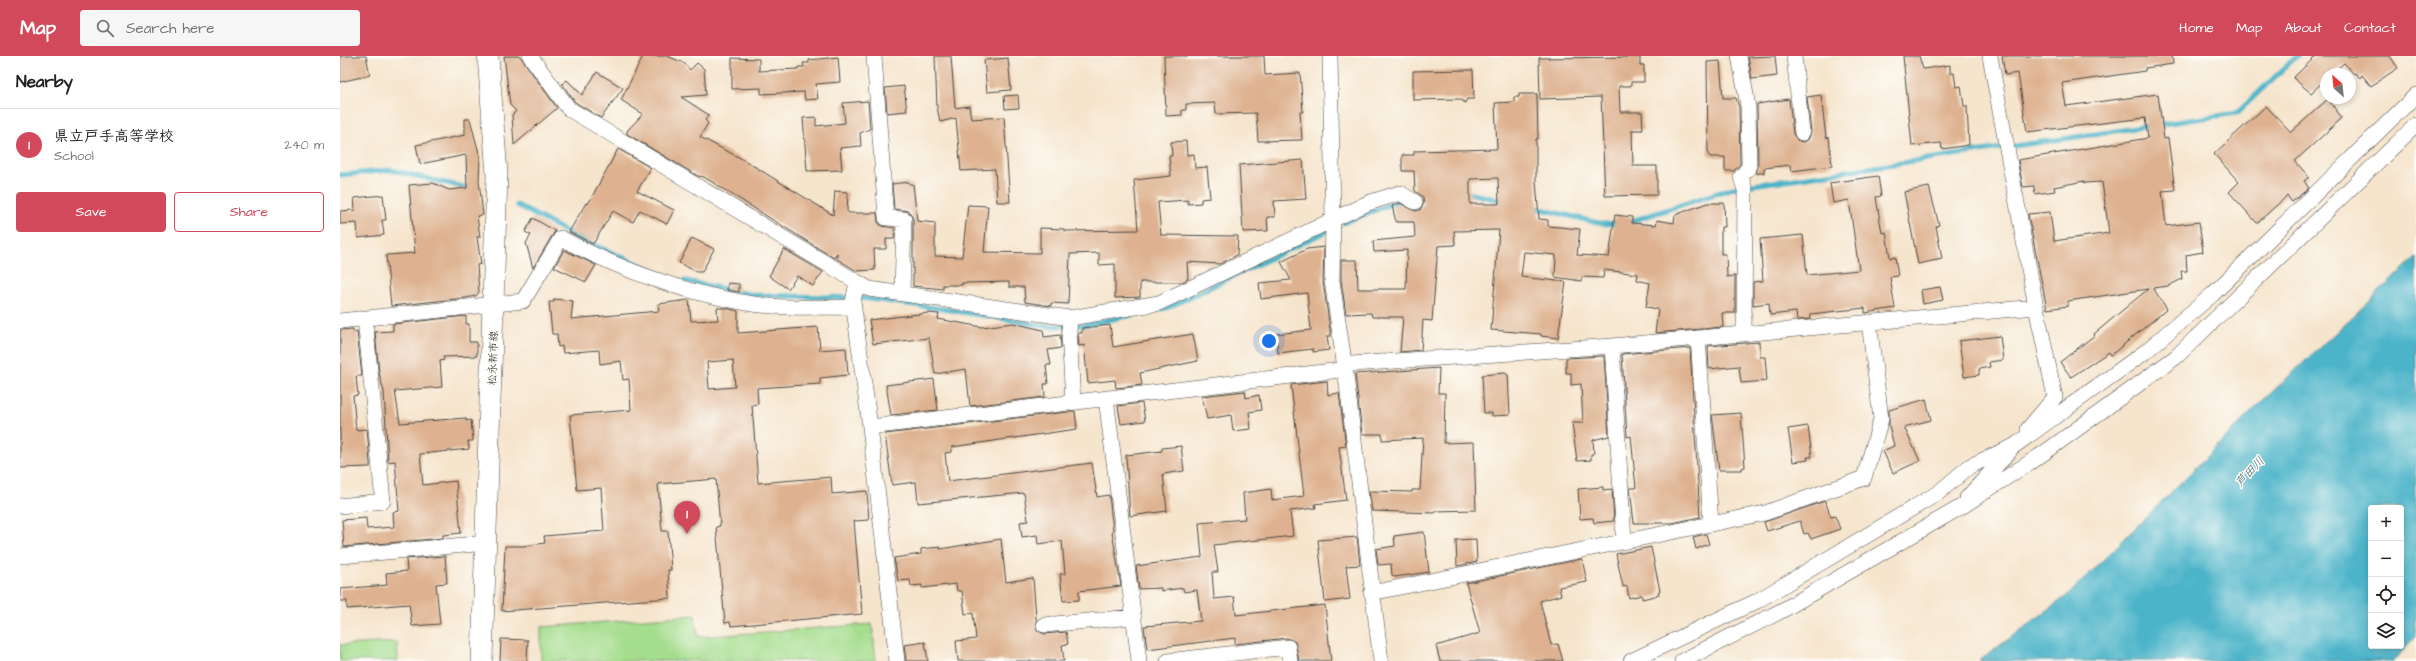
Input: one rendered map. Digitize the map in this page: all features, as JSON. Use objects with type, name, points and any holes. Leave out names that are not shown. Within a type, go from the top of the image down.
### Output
[{"type":"main road","name":"松永新市線","points":[[482,661],[487,543],[497,174],[488,56]]},
{"type":"street","points":[[530,56],[569,109],[854,296],[897,661]]},
{"type":"street","points":[[874,56],[886,218],[904,219],[902,294]]},
{"type":"street","points":[[1330,56],[1333,220],[1332,281],[1345,368],[1371,593],[1381,661]]},
{"type":"street","points":[[1739,56],[1748,106],[1749,167],[1743,184],[1744,334]]},
{"type":"street","points":[[1794,56],[1802,133]]},
{"type":"street","points":[[1966,504],[1968,494],[2014,446],[2055,397],[2036,307],[1990,56]]},
{"type":"street","points":[[1631,661],[1757,601],[1938,493],[1970,466],[2014,446],[2145,352],[2213,294],[2416,95]]},
{"type":"street","points":[[1682,661],[1783,610],[1966,504],[2044,453],[2176,357],[2416,125]]},
{"type":"street","points":[[340,321],[494,306],[523,301],[561,238],[582,250],[665,284],[748,303],[854,296],[869,289],[1069,325],[1159,303],[1368,203],[1400,193],[1415,202]]},
{"type":"street","points":[[870,427],[1340,370],[1352,364],[1612,346],[2036,307]]},
{"type":"street","points":[[340,506],[383,501],[364,319]]},
{"type":"street","points":[[1371,593],[1765,513],[1864,478],[1882,419],[1869,322]]},
{"type":"street","points":[[1069,325],[1073,402]]},
{"type":"street","points":[[1698,338],[1711,524]]},
{"type":"street","points":[[1612,346],[1624,541]]},
{"type":"street","points":[[1106,398],[1139,661]]},
{"type":"street","points":[[340,556],[487,543]]},
{"type":"street","points":[[1044,626],[1133,617]]},
{"type":"street","points":[[1168,661],[1288,646],[1290,661]]},
{"type":"green space","points":[[695,615],[698,637],[872,624],[876,661],[541,661],[541,627]]},
{"type":"green space","points":[[397,642],[398,661],[340,661],[340,645]]},
{"type":"water","name":"芦田川","points":[[2416,257],[2416,637],[2393,661],[1979,661],[2068,595],[2255,408]]},
{"type":"building","points":[[340,56],[366,56],[370,75],[340,82]]},
{"type":"building","points":[[504,56],[520,56],[557,108],[514,145],[512,115],[516,111],[510,105]]},
{"type":"building","points":[[643,56],[667,56],[684,63],[690,70],[697,63],[704,69],[706,95],[681,97],[709,115],[705,120],[708,123],[700,137],[744,160],[833,215],[835,191],[848,192],[847,211],[849,213],[877,213],[878,222],[881,226],[895,228],[894,239],[886,239],[886,249],[874,249],[875,270],[857,271],[837,259],[837,253],[834,258],[704,177],[698,176],[627,134],[627,131],[643,114],[621,100]]},
{"type":"building","points":[[935,56],[951,56],[955,108],[969,106],[971,119],[1004,117],[1010,202],[997,202],[995,169],[961,171],[956,118],[940,122],[937,107]]},
{"type":"building","points":[[1164,56],[1264,56],[1265,75],[1300,73],[1303,112],[1300,112],[1302,140],[1258,141],[1256,113],[1216,114],[1215,103],[1186,104],[1186,110],[1182,110],[1182,115],[1166,116]]},
{"type":"building","points":[[1775,56],[1777,76],[1752,79],[1748,57]]},
{"type":"building","points":[[1903,56],[1919,56],[1923,69],[1950,65],[1950,73],[1954,73],[1956,87],[1961,86],[1964,106],[1967,106],[1969,145],[1942,149],[1941,143],[1912,146]]},
{"type":"building","points":[[2002,56],[2172,56],[2173,64],[2145,68],[2145,71],[2062,83],[2066,106],[2158,94],[2164,139],[2168,138],[2175,190],[2162,191],[2166,226],[2199,222],[2203,252],[2186,255],[2187,271],[2181,271],[2182,279],[2168,286],[2153,288],[2167,309],[2111,355],[2109,352],[2071,377],[2060,362],[2095,335],[2094,334],[2148,289],[2068,301],[2068,306],[2047,309],[2028,214],[2050,212],[2054,241],[2109,233],[2102,182],[2084,183],[2084,181],[2054,187],[2055,191],[2035,194],[2034,186],[2023,187],[2018,160],[2148,138],[2145,118],[2027,132],[2018,73],[2005,75]]},
{"type":"building","points":[[2316,56],[2390,56],[2398,68],[2371,86],[2362,75],[2360,78],[2356,74],[2356,68],[2349,68],[2344,63],[2338,68],[2320,68],[2320,85],[2311,93],[2293,78]]},
{"type":"building","points":[[838,57],[840,82],[816,84],[818,99],[805,100],[804,92],[761,94],[761,88],[732,89],[732,58],[759,59],[759,71],[798,69],[798,67],[804,67],[803,63],[809,63],[809,60]]},
{"type":"building","points":[[1640,57],[1640,65],[1644,65],[1644,82],[1631,82],[1631,86],[1619,86],[1620,112],[1642,112],[1643,130],[1632,130],[1633,166],[1657,166],[1657,195],[1605,196],[1601,97],[1540,99],[1539,58]]},
{"type":"building","points":[[1008,58],[1011,90],[987,92],[984,60]]},
{"type":"building","points":[[1720,61],[1723,98],[1736,98],[1739,107],[1740,164],[1734,171],[1725,171],[1725,157],[1710,157],[1708,154],[1707,62]]},
{"type":"building","points":[[1473,70],[1474,99],[1467,99],[1465,103],[1460,99],[1413,100],[1413,71]]},
{"type":"building","points":[[597,72],[623,88],[601,118],[575,102],[562,84],[567,80],[582,95]]},
{"type":"building","points":[[904,86],[907,111],[887,113],[885,88]]},
{"type":"building","points":[[1519,94],[1537,94],[1538,139],[1536,139],[1536,181],[1539,219],[1548,220],[1548,226],[1580,229],[1577,255],[1609,257],[1615,215],[1632,217],[1632,223],[1656,225],[1657,220],[1674,223],[1675,215],[1707,203],[1724,203],[1725,227],[1721,227],[1721,254],[1726,254],[1727,277],[1735,276],[1735,313],[1722,313],[1723,327],[1655,333],[1658,309],[1646,307],[1650,283],[1637,280],[1638,274],[1604,270],[1603,278],[1582,277],[1581,281],[1555,277],[1556,255],[1524,252],[1521,277],[1566,282],[1558,338],[1541,336],[1541,334],[1491,330],[1499,230],[1454,231],[1455,245],[1438,246],[1432,321],[1423,320],[1421,350],[1400,352],[1403,317],[1372,317],[1371,313],[1346,314],[1341,280],[1341,260],[1357,260],[1358,289],[1406,289],[1407,250],[1374,252],[1373,241],[1415,237],[1414,222],[1396,222],[1392,206],[1400,203],[1415,211],[1420,210],[1424,203],[1423,197],[1415,191],[1414,171],[1402,171],[1402,155],[1414,155],[1414,151],[1497,149],[1495,103],[1514,102],[1514,97],[1519,97]],"holes":[[[1498,178],[1499,204],[1470,204],[1470,179]]]},
{"type":"building","points":[[1018,95],[1019,108],[1005,109],[1004,96]]},
{"type":"building","points":[[1821,95],[1826,138],[1829,137],[1832,166],[1791,171],[1790,165],[1764,168],[1764,173],[1756,173],[1758,167],[1757,104],[1789,99],[1793,134],[1798,141],[1803,142],[1808,140],[1811,132],[1807,97]]},
{"type":"building","points":[[868,101],[870,129],[860,133],[861,146],[840,148],[842,170],[807,171],[803,118],[816,117],[816,126],[845,123],[843,103]]},
{"type":"building","points":[[2322,104],[2332,104],[2342,118],[2295,161],[2309,177],[2304,181],[2309,188],[2292,202],[2287,196],[2257,223],[2229,192],[2239,182],[2214,154],[2266,106],[2291,132]]},
{"type":"building","points":[[465,119],[470,119],[480,157],[479,181],[483,215],[477,216],[480,237],[477,237],[481,264],[477,265],[479,292],[476,296],[465,298],[391,306],[386,255],[415,253],[409,185],[433,183],[449,190],[467,188],[466,155],[420,164],[416,145],[465,135]]},
{"type":"building","points":[[1186,141],[1187,155],[1194,154],[1195,168],[1207,167],[1210,198],[1201,199],[1201,203],[1188,204],[1188,200],[1158,202],[1161,235],[1238,236],[1237,255],[1220,264],[1187,262],[1188,279],[1182,282],[1140,282],[1140,297],[1115,298],[1115,264],[1099,265],[1099,253],[1070,254],[1068,304],[1051,303],[1051,306],[1025,302],[1024,287],[1009,287],[1009,282],[943,285],[943,289],[913,286],[913,219],[909,211],[894,209],[892,184],[909,182],[909,184],[913,184],[917,221],[935,223],[935,256],[962,257],[968,205],[988,206],[984,252],[1040,253],[1040,228],[1064,229],[1064,231],[1138,230],[1134,180],[1171,176],[1169,156],[1172,156],[1171,142]]},
{"type":"building","points":[[618,149],[651,168],[637,191],[674,210],[667,224],[640,210],[633,222],[613,211],[593,244],[569,232],[586,203],[588,204]]},
{"type":"building","points":[[1303,160],[1306,199],[1274,201],[1275,217],[1267,217],[1268,231],[1243,232],[1239,165]]},
{"type":"building","points":[[1878,176],[1881,196],[1876,197],[1882,233],[1886,232],[1890,258],[1895,257],[1898,276],[1890,277],[1895,308],[1865,313],[1865,308],[1810,314],[1811,319],[1797,320],[1796,312],[1770,315],[1769,303],[1753,305],[1753,282],[1763,281],[1760,239],[1803,235],[1807,275],[1859,270],[1849,200],[1833,203],[1830,183]]},
{"type":"building","points":[[1929,187],[1939,225],[1936,226],[1942,259],[1918,264],[1904,192]]},
{"type":"building","points":[[383,195],[386,220],[382,220],[384,235],[358,238],[357,223],[340,224],[340,211],[355,210],[354,198]]},
{"type":"building","points":[[533,218],[555,231],[533,268],[526,243],[531,235],[525,232]]},
{"type":"building","points":[[692,238],[714,249],[702,272],[697,272],[679,263]]},
{"type":"building","points":[[1324,247],[1323,282],[1331,336],[1327,336],[1329,350],[1313,352],[1313,349],[1278,353],[1276,334],[1311,330],[1307,293],[1261,299],[1259,283],[1291,280],[1281,262],[1307,249]]},
{"type":"building","points":[[784,249],[823,272],[813,286],[797,276],[788,289],[769,276]]},
{"type":"building","points":[[564,250],[596,265],[586,282],[554,267]]},
{"type":"building","points":[[728,283],[739,284],[739,292],[727,290]]},
{"type":"building","points":[[1940,287],[1943,300],[1923,304],[1921,290]]},
{"type":"building","points":[[554,299],[573,301],[571,319],[659,311],[658,304],[689,300],[691,321],[718,320],[717,308],[726,308],[738,311],[738,333],[818,327],[820,350],[846,348],[848,375],[820,378],[820,384],[757,388],[758,404],[752,405],[758,483],[831,477],[832,494],[867,491],[869,520],[854,521],[862,614],[731,626],[730,622],[725,623],[716,527],[720,526],[716,479],[658,484],[662,531],[668,531],[671,570],[668,570],[670,598],[502,611],[505,546],[523,546],[545,543],[544,536],[604,531],[601,488],[577,490],[570,415],[631,410],[629,379],[623,380],[621,361],[600,364],[599,350],[563,353],[562,346],[558,347],[557,334],[552,334],[549,302],[554,302]],"holes":[[[733,360],[735,387],[709,389],[707,362]]]},
{"type":"building","points":[[928,313],[939,314],[938,319],[982,327],[1013,323],[1043,330],[1044,337],[1060,335],[1061,348],[1048,350],[1051,365],[1046,365],[1048,384],[1044,384],[1045,397],[970,406],[966,369],[935,374],[929,338],[873,344],[869,320]]},
{"type":"building","points":[[466,316],[466,324],[469,324],[469,342],[477,342],[477,356],[443,357],[444,360],[440,361],[442,387],[395,391],[400,423],[466,418],[466,421],[471,420],[473,441],[468,441],[469,449],[420,454],[423,485],[456,481],[461,533],[443,535],[443,538],[344,547],[342,520],[366,518],[367,529],[394,527],[393,512],[399,511],[395,461],[388,462],[384,392],[379,373],[375,332],[393,331],[393,324]]},
{"type":"building","points":[[1110,325],[1113,347],[1193,334],[1198,361],[1140,373],[1142,385],[1116,388],[1115,380],[1088,383],[1084,345],[1079,346],[1078,333],[1082,333],[1082,328]]},
{"type":"building","points":[[353,329],[353,332],[357,331],[362,376],[356,376],[358,395],[353,396],[356,430],[367,429],[370,467],[340,468],[340,330]]},
{"type":"building","points":[[2000,336],[2003,360],[1989,362],[1990,367],[1979,369],[1979,375],[1964,377],[1959,341]]},
{"type":"building","points":[[1759,342],[1760,357],[1765,357],[1767,381],[1741,383],[1739,366],[1709,369],[1708,346]]},
{"type":"building","points":[[1690,348],[1700,517],[1672,523],[1634,523],[1630,488],[1636,488],[1631,436],[1627,437],[1622,354]]},
{"type":"building","points":[[1604,356],[1609,436],[1593,440],[1594,454],[1591,454],[1591,460],[1577,461],[1572,423],[1583,423],[1581,384],[1571,385],[1571,373],[1566,373],[1566,358]]},
{"type":"building","points":[[1439,368],[1438,393],[1445,393],[1444,443],[1474,442],[1476,510],[1435,511],[1435,513],[1372,511],[1369,491],[1412,492],[1412,490],[1420,490],[1423,438],[1382,440],[1382,434],[1362,434],[1355,374]]},
{"type":"building","points":[[1505,373],[1508,375],[1510,415],[1492,416],[1492,413],[1484,413],[1482,375]]},
{"type":"building","points":[[934,379],[938,410],[891,415],[886,385]]},
{"type":"building","points":[[1327,381],[1328,395],[1339,393],[1346,446],[1339,447],[1346,500],[1315,504],[1316,508],[1290,511],[1293,536],[1214,545],[1218,572],[1212,572],[1214,599],[1234,597],[1236,615],[1325,605],[1331,661],[1299,661],[1295,642],[1287,638],[1235,644],[1235,638],[1147,649],[1144,626],[1201,621],[1197,590],[1184,592],[1183,588],[1161,591],[1161,588],[1139,589],[1136,566],[1202,557],[1199,523],[1245,519],[1243,493],[1271,489],[1272,500],[1304,496],[1291,385]]},
{"type":"building","points":[[1245,391],[1246,398],[1259,395],[1261,410],[1249,412],[1251,429],[1233,431],[1231,415],[1207,419],[1202,396]]},
{"type":"building","points":[[1926,399],[1931,420],[1904,427],[1920,461],[1893,473],[1883,451],[1894,446],[1889,425],[1889,410]]},
{"type":"building","points":[[1142,403],[1145,421],[1121,424],[1118,406]]},
{"type":"building","points":[[1075,411],[1077,429],[952,447],[952,452],[945,453],[948,481],[1092,463],[1097,497],[1109,495],[1112,532],[1121,586],[1079,591],[1079,600],[1063,601],[1060,574],[1065,574],[1062,541],[1038,544],[1037,535],[1022,537],[1020,522],[1028,521],[1024,493],[918,503],[916,482],[892,485],[885,434]]},
{"type":"building","points":[[1741,413],[1745,467],[1742,468],[1742,470],[1719,470],[1712,415]]},
{"type":"building","points":[[1808,426],[1812,457],[1807,457],[1808,460],[1793,462],[1788,429]]},
{"type":"building","points":[[1181,446],[1184,471],[1163,474],[1167,511],[1130,516],[1126,455],[1162,451],[1162,448]]},
{"type":"building","points":[[1603,487],[1603,490],[1612,489],[1614,521],[1594,523],[1593,518],[1580,519],[1578,489]]},
{"type":"building","points":[[1825,501],[1831,517],[1835,516],[1840,529],[1811,539],[1808,533],[1804,534],[1800,521],[1767,531],[1764,522]]},
{"type":"building","points":[[1424,532],[1429,572],[1395,577],[1392,575],[1391,564],[1378,565],[1376,549],[1395,546],[1394,536]]},
{"type":"building","points":[[1706,534],[1709,544],[1696,549],[1693,537]]},
{"type":"building","points":[[1357,537],[1360,565],[1346,566],[1350,599],[1325,602],[1318,540]]},
{"type":"building","points":[[1001,539],[1006,582],[1033,578],[1037,630],[1044,634],[1066,632],[1068,644],[1062,645],[1064,661],[958,661],[956,641],[976,639],[973,613],[965,614],[962,591],[957,591],[956,584],[922,588],[922,585],[911,586],[910,580],[898,581],[894,558],[921,554],[921,549],[940,547],[940,549]]},
{"type":"building","points":[[1476,539],[1477,562],[1457,566],[1456,540]]},
{"type":"building","points":[[1651,547],[1660,591],[1658,592],[1659,595],[1642,599],[1642,595],[1629,598],[1627,586],[1623,587],[1616,554]]},
{"type":"building","points":[[445,556],[447,583],[436,584],[440,624],[412,626],[409,604],[347,609],[347,601],[340,601],[340,589],[387,585],[386,573],[407,571],[406,559]]},
{"type":"building","points":[[1582,559],[1587,582],[1559,587],[1561,595],[1540,601],[1551,645],[1558,644],[1563,661],[1440,661],[1436,646],[1480,633],[1466,583]]},
{"type":"building","points":[[501,639],[528,640],[527,661],[500,661]]},
{"type":"building","points":[[925,642],[928,661],[906,661],[904,645]]},
{"type":"waterway","points":[[1533,207],[1603,224],[1629,222],[1733,188],[2237,113],[2297,56]]},
{"type":"waterway","points":[[340,175],[391,170],[472,189]]},
{"type":"waterway","points":[[1464,192],[1505,201]]},
{"type":"waterway","points":[[1344,223],[1396,202]]},
{"type":"waterway","points":[[517,205],[578,238],[666,276]]},
{"type":"waterway","points":[[1161,309],[1169,307],[1329,230]]},
{"type":"waterway","points":[[685,281],[754,295],[862,298],[937,308],[1047,326],[1084,325],[1132,315]]},
{"type":"place","name":"県立戸手高等学校","points":[[687,534]]}]
